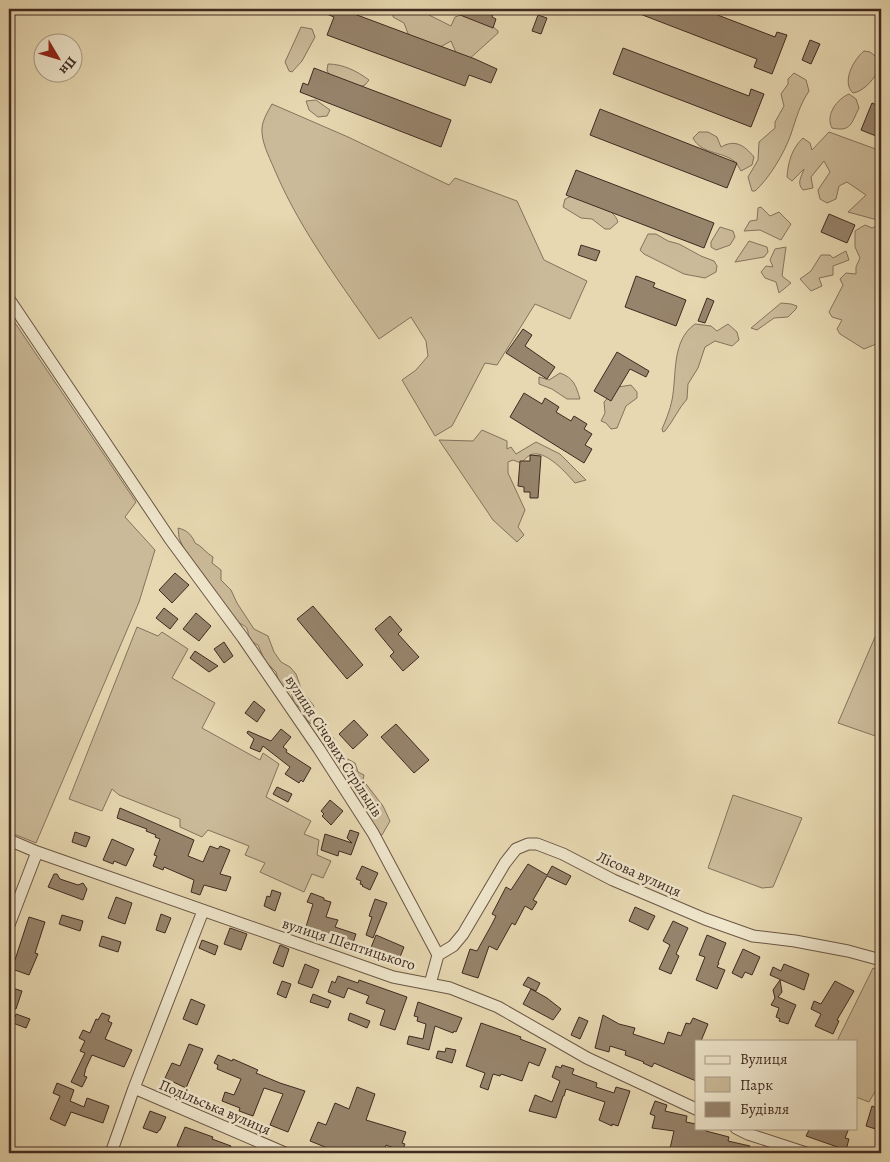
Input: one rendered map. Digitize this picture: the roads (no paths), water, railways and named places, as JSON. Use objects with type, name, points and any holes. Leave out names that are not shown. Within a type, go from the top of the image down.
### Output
[{"type":"street","name":"вулиця Січових Стрільців","points":[[9,298],[170,539],[243,638],[320,749],[373,833],[438,955]]},
{"type":"street","name":"вулиця Шептицького","points":[[9,840],[37,852],[393,977],[450,988],[498,1007],[587,1058],[695,1109]]},
{"type":"street","name":"Лісова вулиця","points":[[438,955],[453,946],[463,934],[506,862],[516,849],[528,844],[537,844],[563,854],[613,880],[704,919],[753,936],[795,941],[848,951],[881,960]]},
{"type":"street","points":[[9,925],[37,852]]},
{"type":"street","points":[[111,1153],[134,1088],[203,911]]},
{"type":"street","points":[[430,984],[438,955]]},
{"type":"street","name":"Подільська вулиця","points":[[134,1088],[285,1153]]},
{"type":"street","points":[[740,1130],[806,1153]]}]
